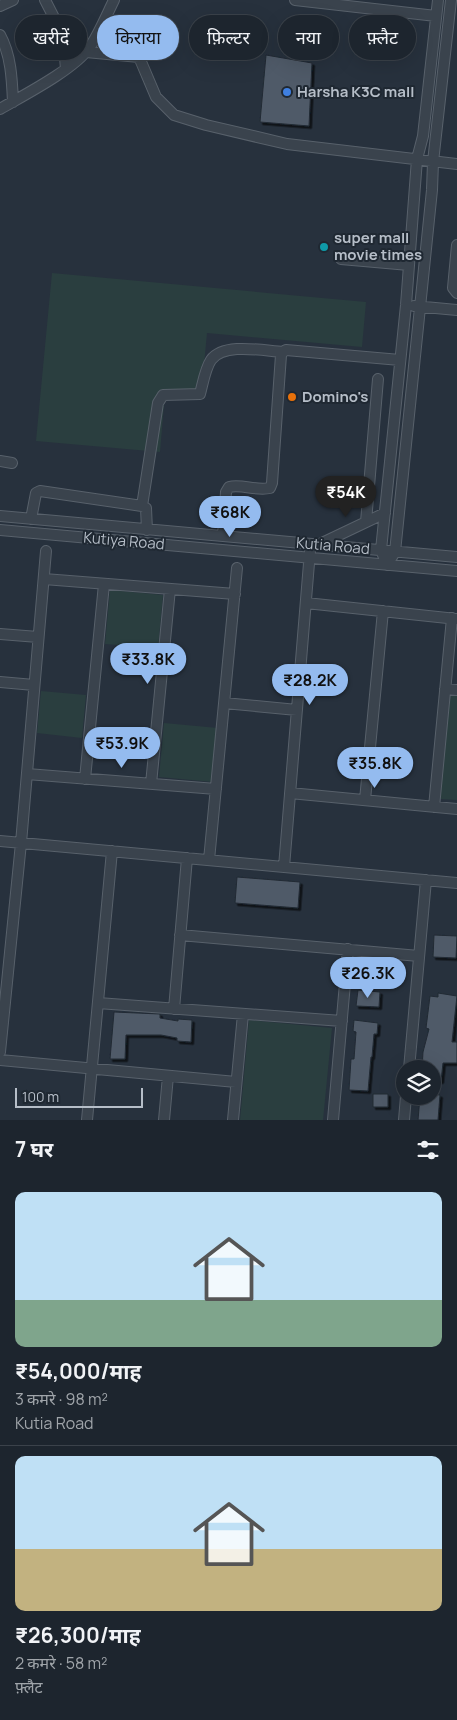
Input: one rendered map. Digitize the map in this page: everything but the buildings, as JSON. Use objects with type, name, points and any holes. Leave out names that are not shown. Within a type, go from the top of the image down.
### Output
[{"type":"street","points":[[0,6],[13,0]]},
{"type":"street","points":[[45,0],[64,34],[66,69]]},
{"type":"street","points":[[87,51],[114,0]]},
{"type":"street","points":[[295,0],[436,16]]},
{"type":"street","points":[[387,565],[381,550],[384,513],[406,305],[418,160],[423,136],[438,0]]},
{"type":"street","points":[[387,565],[395,552],[432,190],[432,162],[453,20],[452,0]]},
{"type":"street","points":[[0,35],[10,68],[13,102]]},
{"type":"street","points":[[87,52],[139,57],[156,97],[174,115],[206,126],[287,144],[457,164]]},
{"type":"street","points":[[0,109],[66,69],[77,60]]},
{"type":"street","points":[[457,245],[453,288],[457,293]]},
{"type":"street","points":[[341,259],[409,265]]},
{"type":"street","points":[[406,305],[457,310]]},
{"type":"street","points":[[142,506],[158,403],[163,395],[200,394],[212,358],[228,350],[283,352],[286,350],[400,360]]},
{"type":"street","points":[[223,536],[226,492],[229,487],[264,489],[270,488],[272,483],[281,354],[283,352]]},
{"type":"street","points":[[366,522],[378,379]]},
{"type":"street","points":[[392,443],[406,445]]},
{"type":"street","points":[[0,461],[12,462]]},
{"type":"street","points":[[31,519],[34,497],[40,491],[142,506],[146,508],[147,530]]},
{"type":"street","points":[[284,867],[310,558],[314,544],[384,513]]},
{"type":"street","name":"Kutia Road","points":[[0,516],[457,557]]},
{"type":"street","name":"Kutiya Road","points":[[0,530],[457,571]]},
{"type":"street","points":[[0,1052],[46,552]]},
{"type":"street","points":[[209,860],[238,568]]},
{"type":"street","points":[[44,579],[235,594]]},
{"type":"street","points":[[85,779],[104,584]]},
{"type":"street","points":[[150,784],[170,589]]},
{"type":"street","points":[[306,604],[454,619],[445,689],[434,807]]},
{"type":"street","points":[[365,800],[383,611]]},
{"type":"street","points":[[0,634],[38,637]]},
{"type":"street","points":[[0,682],[34,685]]},
{"type":"street","points":[[445,689],[457,690]]},
{"type":"street","points":[[224,703],[297,710]]},
{"type":"street","points":[[27,774],[216,789]]},
{"type":"street","points":[[290,793],[457,809]]},
{"type":"street","points":[[0,841],[457,883]]},
{"type":"street","points":[[87,1120],[112,851]]},
{"type":"street","points":[[174,1008],[187,858]]},
{"type":"street","points":[[410,1060],[426,880]]},
{"type":"street","points":[[180,935],[419,956]]},
{"type":"street","points":[[333,1120],[348,950]]},
{"type":"street","points":[[98,1003],[342,1021]]},
{"type":"street","points":[[233,1120],[243,1014]]},
{"type":"street","points":[[0,1060],[236,1082]]},
{"type":"street","points":[[164,1120],[168,1076]]},
{"type":"street","points":[[404,1120],[405,1105]]},
{"type":"green space","points":[[52,273],[366,302],[362,347],[207,333],[201,396],[165,393],[160,452],[36,441]]},
{"type":"green space","points":[[110,590],[163,595],[158,648],[105,644]]},
{"type":"green space","points":[[41,691],[86,695],[82,738],[37,733]]},
{"type":"green space","points":[[450,695],[457,695],[457,800],[440,799]]},
{"type":"green space","points":[[164,723],[218,728],[213,782],[159,777]]},
{"type":"green space","points":[[249,1020],[332,1028],[323,1120],[240,1120]]},
{"type":"place","name":"Harsha K3C mall","points":[[287,92]]},
{"type":"place","name":"super mall movie times","points":[[324,247]]},
{"type":"place","name":"Domino's","points":[[292,397]]}]
